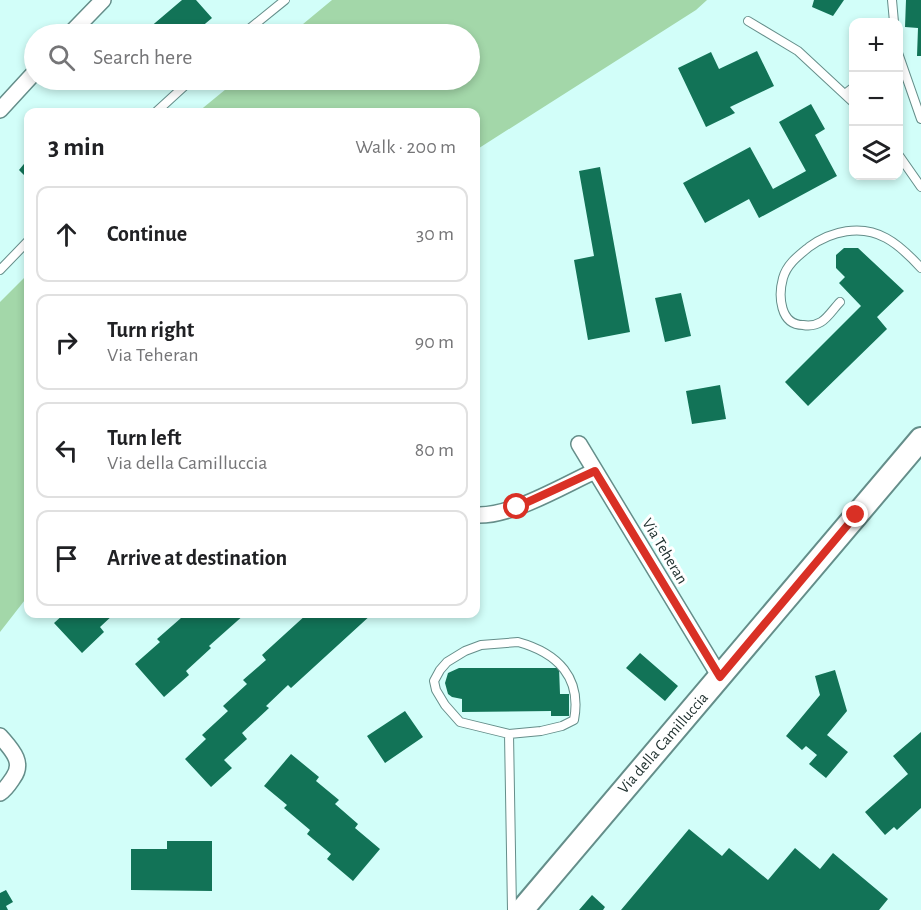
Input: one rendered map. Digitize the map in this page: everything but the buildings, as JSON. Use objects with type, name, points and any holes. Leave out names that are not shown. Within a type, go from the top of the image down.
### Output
[{"type":"main road","name":"Via della Camilluccia","points":[[522,910],[921,439]]},
{"type":"street","points":[[80,24],[103,0]]},
{"type":"street","points":[[0,110],[24,84]]},
{"type":"street","name":"Via Teheran","points":[[579,444],[720,677]]},
{"type":"street","points":[[480,515],[510,509],[595,471]]},
{"type":"street","points":[[0,736],[15,753],[19,763],[18,772],[0,793]]},
{"type":"lane","points":[[255,24],[285,0]]},
{"type":"lane","points":[[892,0],[894,18]]},
{"type":"lane","points":[[748,21],[798,51],[849,98]]},
{"type":"lane","points":[[903,68],[921,119]]},
{"type":"lane","points":[[160,108],[180,90]]},
{"type":"lane","points":[[845,94],[849,91]]},
{"type":"lane","points":[[903,161],[921,187]]},
{"type":"lane","points":[[840,302],[821,322],[809,326],[796,325],[786,317],[782,308],[783,278],[793,259],[814,243],[833,234],[850,230],[868,231],[886,238],[921,268]]},
{"type":"lane","points":[[0,270],[24,245]]},
{"type":"lane","points":[[518,642],[529,645],[555,659],[566,671],[574,688],[577,705],[574,720],[562,726],[541,731],[509,734],[467,725],[453,716],[436,690],[434,681],[447,662],[481,645],[518,642]]},
{"type":"lane","points":[[509,734],[513,910]]},
{"type":"green space","points":[[332,0],[707,0],[696,10],[480,147],[480,108],[203,108],[225,90],[480,90],[480,24],[303,24]]},
{"type":"green space","points":[[24,278],[24,601],[0,632],[0,302]]},
{"type":"route","points":[[517,507],[595,471],[720,677],[856,515]]}]
